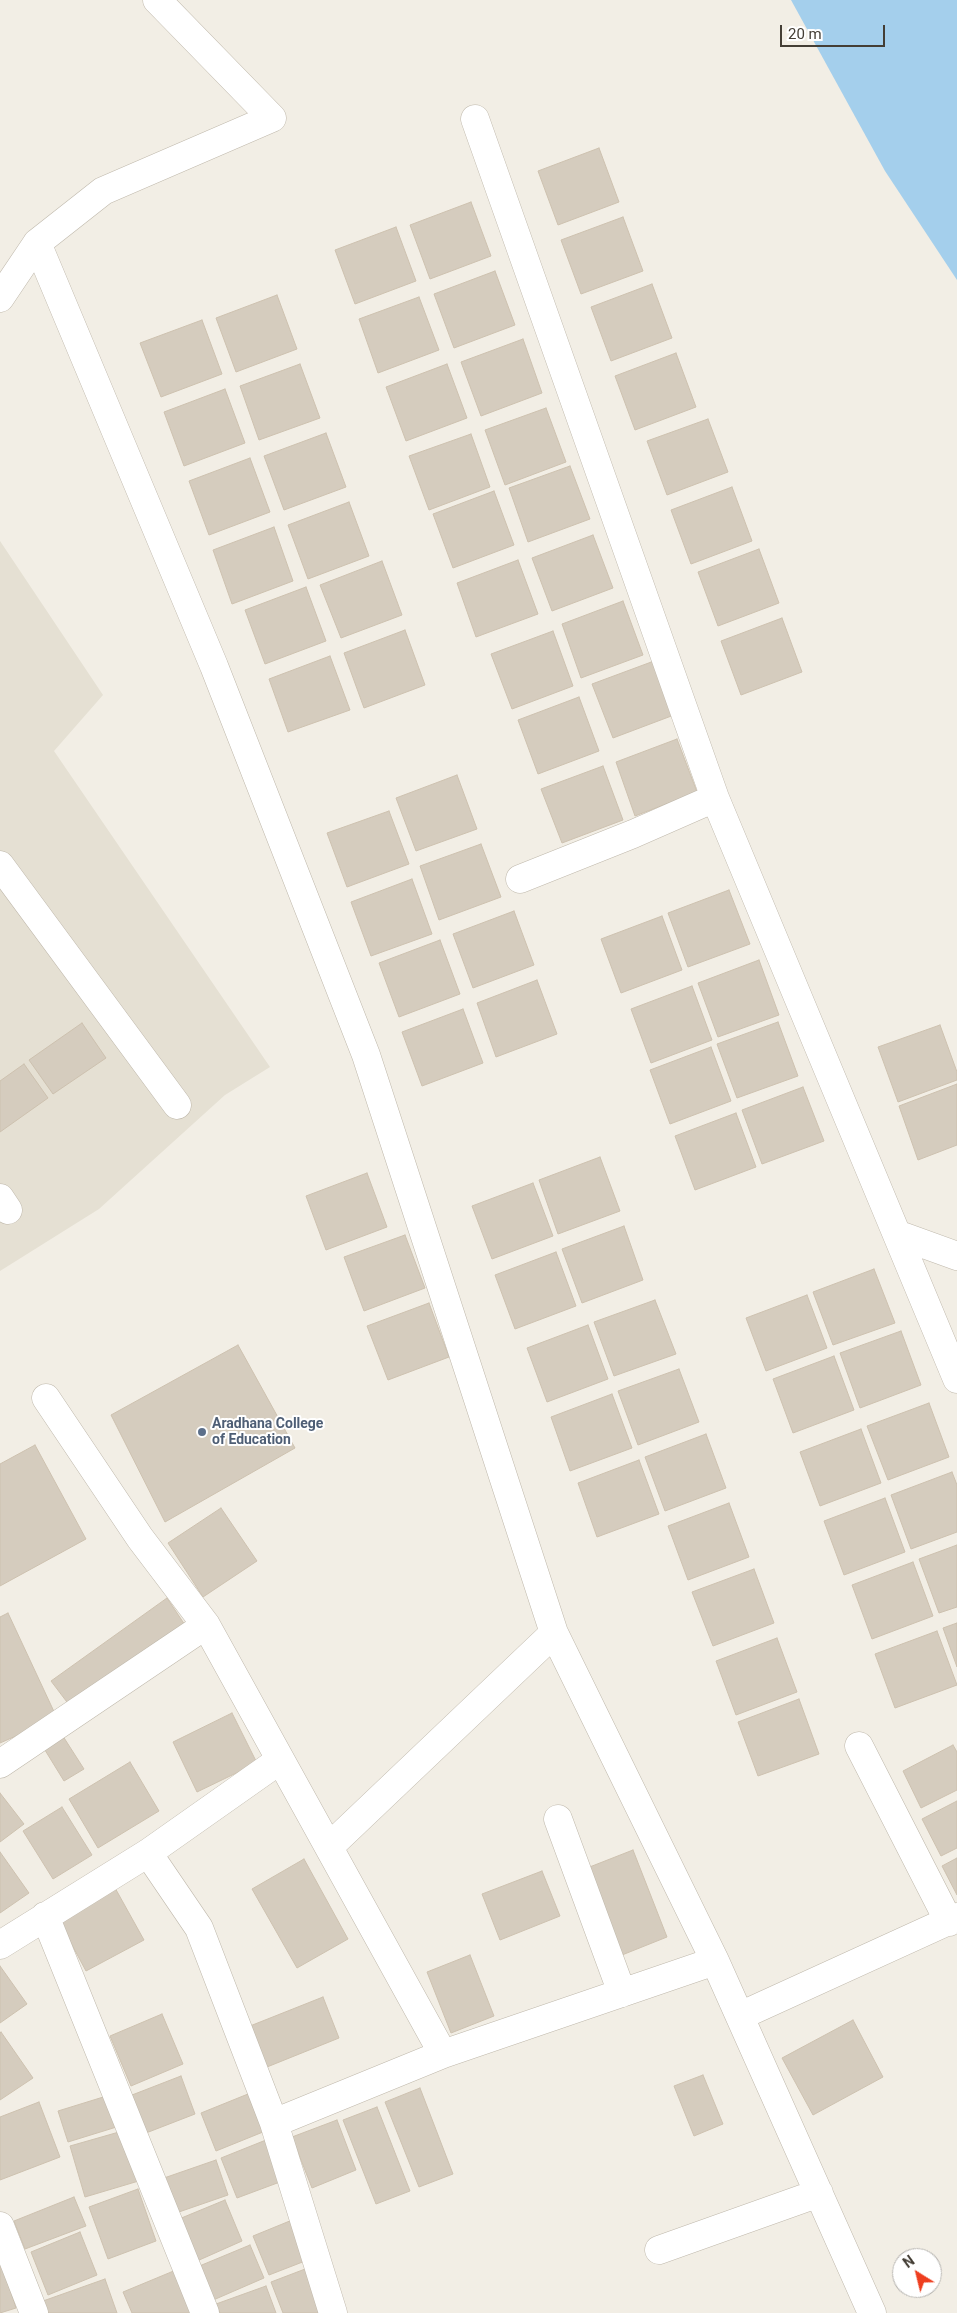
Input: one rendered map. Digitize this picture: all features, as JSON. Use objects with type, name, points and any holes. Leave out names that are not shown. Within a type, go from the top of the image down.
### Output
[{"type":"street","points":[[0,298],[37,243],[103,191],[272,118],[156,0]]},
{"type":"street","points":[[475,119],[715,798],[899,1235],[957,1379]]},
{"type":"street","points":[[37,243],[214,666],[366,1055],[554,1633],[715,1961],[872,2313]]},
{"type":"street","points":[[520,879],[715,798]]},
{"type":"street","points":[[0,865],[177,1105]]},
{"type":"street","points":[[899,1235],[957,1256]]},
{"type":"street","points":[[46,1398],[140,1538],[206,1625],[443,2054]]},
{"type":"street","points":[[0,1764],[206,1625]]},
{"type":"street","points":[[329,1848],[554,1633]]},
{"type":"street","points":[[740,2016],[953,1920],[860,1746]]},
{"type":"street","points":[[0,1945],[148,1853],[280,1760]]},
{"type":"street","points":[[558,1819],[622,1993]]},
{"type":"street","points":[[148,1853],[200,1928],[274,2123],[333,2313]]},
{"type":"street","points":[[45,1916],[205,2313]]},
{"type":"street","points":[[274,2123],[443,2054],[715,1961]]},
{"type":"street","points":[[659,2250],[819,2193]]},
{"type":"street","points":[[3,2240],[34,2313]]},
{"type":"shaded area","points":[[0,541],[103,695],[54,751],[270,1067],[225,1095],[99,1209],[0,1271]]},
{"type":"water","points":[[791,0],[957,0],[957,280],[885,171]]},
{"type":"building","points":[[599,148],[619,202],[558,225],[538,171]]},
{"type":"building","points":[[471,202],[491,256],[430,279],[410,225]]},
{"type":"building","points":[[623,217],[643,271],[581,294],[561,240]]},
{"type":"building","points":[[396,227],[416,281],[355,304],[335,250]]},
{"type":"building","points":[[495,271],[515,325],[454,348],[434,294]]},
{"type":"building","points":[[652,284],[672,338],[611,361],[591,307]]},
{"type":"building","points":[[277,295],[297,349],[236,372],[216,318]]},
{"type":"building","points":[[419,297],[439,350],[378,373],[359,319]]},
{"type":"building","points":[[202,320],[222,374],[161,397],[140,343]]},
{"type":"building","points":[[523,339],[542,393],[481,416],[461,362]]},
{"type":"building","points":[[676,353],[696,407],[635,430],[615,376]]},
{"type":"building","points":[[300,364],[320,418],[259,440],[240,386]]},
{"type":"building","points":[[447,364],[467,418],[406,441],[386,387]]},
{"type":"building","points":[[225,389],[245,443],[184,466],[164,412]]},
{"type":"building","points":[[546,408],[566,462],[505,485],[485,430]]},
{"type":"building","points":[[708,419],[728,472],[667,495],[647,441]]},
{"type":"building","points":[[326,433],[346,487],[284,510],[264,456]]},
{"type":"building","points":[[471,434],[490,487],[429,510],[409,456]]},
{"type":"building","points":[[250,458],[270,512],[209,535],[189,481]]},
{"type":"building","points":[[570,466],[590,519],[528,542],[509,488]]},
{"type":"building","points":[[732,487],[752,541],[691,564],[671,510]]},
{"type":"building","points":[[494,491],[514,545],[453,568],[433,514]]},
{"type":"building","points":[[349,502],[369,556],[308,579],[288,525]]},
{"type":"building","points":[[274,527],[293,581],[232,604],[213,550]]},
{"type":"building","points":[[593,535],[613,588],[552,611],[532,558]]},
{"type":"building","points":[[759,549],[779,603],[718,626],[698,572]]},
{"type":"building","points":[[518,560],[538,614],[476,637],[457,583]]},
{"type":"building","points":[[382,561],[402,615],[341,638],[320,585]]},
{"type":"building","points":[[306,587],[326,641],[265,664],[245,610]]},
{"type":"building","points":[[623,601],[643,655],[581,678],[562,624]]},
{"type":"building","points":[[782,618],[802,672],[741,695],[721,641]]},
{"type":"building","points":[[405,630],[425,685],[364,708],[344,653]]},
{"type":"building","points":[[553,631],[573,686],[512,709],[491,654]]},
{"type":"building","points":[[330,656],[350,710],[288,732],[269,679]]},
{"type":"building","points":[[654,661],[674,715],[613,738],[592,684]]},
{"type":"building","points":[[579,697],[599,751],[538,774],[518,720]]},
{"type":"building","points":[[677,739],[697,792],[635,816],[616,762]]},
{"type":"building","points":[[603,766],[623,820],[562,843],[541,789]]},
{"type":"building","points":[[457,775],[477,829],[416,851],[396,798]]},
{"type":"building","points":[[389,811],[409,864],[347,887],[327,833]]},
{"type":"building","points":[[481,844],[501,897],[439,920],[420,866]]},
{"type":"building","points":[[412,879],[432,934],[371,956],[351,902]]},
{"type":"building","points":[[729,890],[750,944],[688,967],[668,913]]},
{"type":"building","points":[[514,911],[534,965],[473,988],[453,934]]},
{"type":"building","points":[[662,916],[682,970],[621,993],[601,939]]},
{"type":"building","points":[[440,940],[460,994],[399,1017],[379,963]]},
{"type":"building","points":[[759,960],[779,1015],[718,1037],[698,983]]},
{"type":"building","points":[[537,980],[557,1034],[496,1057],[477,1003]]},
{"type":"building","points":[[692,986],[712,1040],[651,1063],[631,1009]]},
{"type":"building","points":[[463,1009],[483,1063],[422,1086],[402,1032]]},
{"type":"building","points":[[778,1022],[798,1076],[737,1098],[717,1044]]},
{"type":"building","points":[[82,1023],[106,1058],[53,1094],[29,1060]]},
{"type":"building","points":[[940,1025],[957,1072],[957,1080],[898,1102],[878,1047]]},
{"type":"building","points":[[711,1047],[731,1101],[670,1124],[650,1070]]},
{"type":"building","points":[[24,1064],[48,1098],[0,1132],[0,1081]]},
{"type":"building","points":[[957,1084],[957,1145],[918,1160],[899,1106]]},
{"type":"building","points":[[803,1087],[824,1141],[762,1164],[742,1110]]},
{"type":"building","points":[[736,1113],[756,1167],[695,1190],[675,1136]]},
{"type":"building","points":[[600,1157],[620,1211],[558,1234],[539,1180]]},
{"type":"building","points":[[367,1173],[387,1227],[326,1250],[306,1196]]},
{"type":"building","points":[[533,1183],[553,1236],[492,1259],[472,1206]]},
{"type":"building","points":[[624,1226],[643,1280],[582,1303],[562,1249]]},
{"type":"building","points":[[405,1235],[425,1288],[364,1311],[344,1257]]},
{"type":"building","points":[[556,1252],[576,1306],[515,1329],[495,1275]]},
{"type":"building","points":[[874,1269],[895,1323],[833,1345],[813,1292]]},
{"type":"building","points":[[807,1295],[827,1348],[766,1371],[746,1318]]},
{"type":"building","points":[[655,1300],[676,1354],[614,1376],[594,1322]]},
{"type":"building","points":[[429,1303],[449,1357],[388,1380],[367,1326]]},
{"type":"building","points":[[588,1325],[608,1379],[547,1402],[527,1348]]},
{"type":"building","points":[[901,1331],[921,1385],[860,1408],[840,1353]]},
{"type":"building","name":"Aradhana College of Education","points":[[238,1345],[295,1448],[165,1522],[111,1415]]},
{"type":"building","points":[[834,1356],[854,1410],[793,1433],[773,1379]]},
{"type":"building","points":[[679,1369],[699,1422],[638,1445],[618,1391]]},
{"type":"building","points":[[612,1394],[632,1448],[570,1471],[551,1417]]},
{"type":"building","points":[[929,1403],[949,1457],[888,1480],[867,1426]]},
{"type":"building","points":[[861,1429],[881,1483],[820,1506],[800,1452]]},
{"type":"building","points":[[706,1434],[726,1488],[665,1511],[645,1457]]},
{"type":"building","points":[[35,1445],[86,1539],[0,1586],[0,1464]]},
{"type":"building","points":[[639,1460],[659,1514],[597,1537],[578,1483]]},
{"type":"building","points":[[952,1472],[957,1485],[957,1532],[911,1549],[891,1495]]},
{"type":"building","points":[[885,1498],[905,1552],[844,1575],[824,1521]]},
{"type":"building","points":[[729,1503],[749,1557],[688,1580],[668,1526]]},
{"type":"building","points":[[221,1508],[257,1561],[203,1597],[168,1543]]},
{"type":"building","points":[[957,1545],[957,1607],[939,1613],[919,1559]]},
{"type":"building","points":[[913,1562],[933,1616],[872,1639],[852,1585]]},
{"type":"building","points":[[754,1569],[774,1623],[713,1646],[692,1592]]},
{"type":"building","points":[[167,1598],[189,1631],[73,1710],[51,1681]]},
{"type":"building","points":[[8,1613],[57,1718],[0,1743],[0,1617]]},
{"type":"building","points":[[957,1623],[957,1667],[943,1628]]},
{"type":"building","points":[[937,1631],[957,1685],[895,1708],[875,1654]]},
{"type":"building","points":[[777,1638],[797,1692],[736,1715],[716,1661]]},
{"type":"building","points":[[799,1699],[819,1754],[758,1776],[738,1722]]},
{"type":"building","points":[[232,1713],[257,1763],[197,1792],[173,1742]]},
{"type":"building","points":[[59,1730],[84,1769],[64,1781],[40,1742]]},
{"type":"building","points":[[953,1745],[957,1752],[957,1790],[921,1808],[903,1771]]},
{"type":"building","points":[[130,1762],[159,1811],[98,1848],[69,1799]]},
{"type":"building","points":[[0,1793],[24,1824],[0,1842]]},
{"type":"building","points":[[957,1801],[957,1848],[941,1856],[922,1819]]},
{"type":"building","points":[[62,1807],[92,1855],[53,1879],[23,1831]]},
{"type":"building","points":[[633,1850],[667,1937],[617,1957],[582,1870]]},
{"type":"building","points":[[0,1852],[29,1893],[0,1913]]},
{"type":"building","points":[[957,1858],[957,1895],[942,1866]]},
{"type":"building","points":[[304,1859],[348,1939],[297,1968],[252,1889]]},
{"type":"building","points":[[542,1871],[560,1916],[500,1940],[482,1894]]},
{"type":"building","points":[[114,1886],[144,1940],[86,1971],[57,1917]]},
{"type":"building","points":[[470,1955],[494,2016],[451,2033],[427,1972]]},
{"type":"building","points":[[0,1966],[27,2004],[0,2023]]},
{"type":"building","points":[[323,1997],[339,2038],[267,2067],[250,2026]]},
{"type":"building","points":[[162,2014],[183,2064],[131,2086],[110,2036]]},
{"type":"building","points":[[853,2020],[883,2077],[813,2115],[782,2058]]},
{"type":"building","points":[[0,2033],[33,2078],[0,2100]]},
{"type":"building","points":[[703,2075],[723,2124],[694,2136],[674,2086]]},
{"type":"building","points":[[181,2076],[195,2114],[146,2133],[132,2095]]},
{"type":"building","points":[[420,2088],[453,2174],[419,2187],[385,2102]]},
{"type":"building","points":[[113,2094],[123,2125],[68,2142],[58,2111]]},
{"type":"building","points":[[248,2094],[263,2132],[216,2151],[201,2113]]},
{"type":"building","points":[[39,2102],[60,2157],[0,2180],[0,2117]]},
{"type":"building","points":[[377,2107],[410,2191],[376,2204],[343,2120]]},
{"type":"building","points":[[337,2120],[356,2170],[312,2188],[292,2137]]},
{"type":"building","points":[[126,2130],[142,2180],[85,2197],[70,2146]]},
{"type":"building","points":[[271,2138],[288,2179],[237,2198],[221,2158]]},
{"type":"building","points":[[216,2160],[228,2195],[176,2213],[164,2178]]},
{"type":"building","points":[[138,2189],[156,2241],[108,2259],[89,2207]]},
{"type":"building","points":[[74,2197],[86,2226],[25,2249],[14,2221]]},
{"type":"building","points":[[225,2200],[242,2241],[197,2261],[179,2219]]},
{"type":"building","points":[[302,2216],[318,2256],[269,2275],[253,2236]]},
{"type":"building","points":[[80,2232],[97,2275],[48,2295],[31,2252]]},
{"type":"building","points":[[250,2245],[264,2278],[211,2301],[197,2267]]},
{"type":"building","points":[[0,2260],[16,2308],[0,2313]]},
{"type":"building","points":[[313,2266],[331,2313],[283,2313],[271,2282]]},
{"type":"building","points":[[176,2270],[194,2313],[132,2313],[123,2292]]},
{"type":"building","points":[[105,2279],[117,2313],[47,2313],[43,2301]]},
{"type":"building","points":[[266,2286],[276,2313],[220,2313],[216,2304]]},
{"type":"place","name":"Aradhana College of Education","points":[[202,1432]]}]
